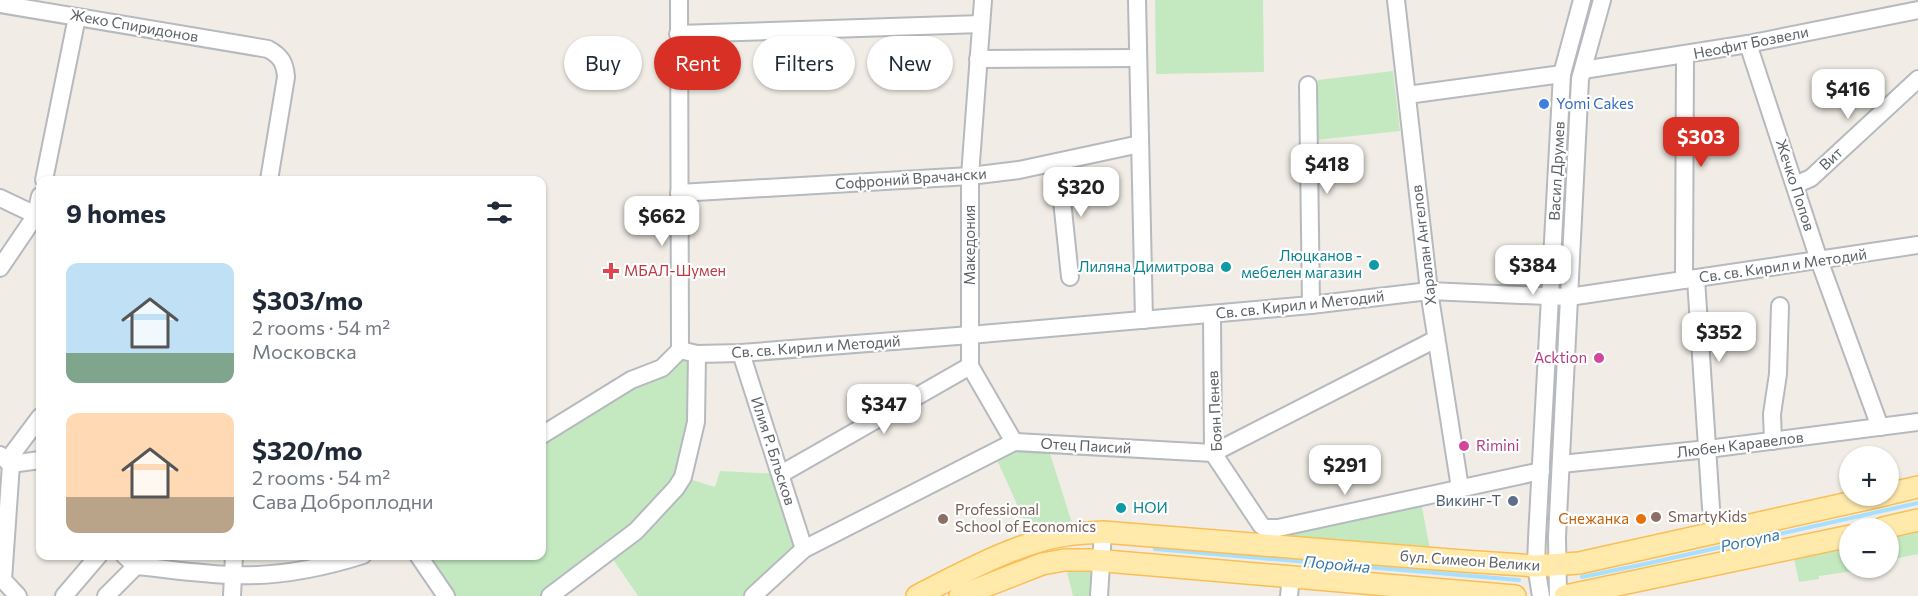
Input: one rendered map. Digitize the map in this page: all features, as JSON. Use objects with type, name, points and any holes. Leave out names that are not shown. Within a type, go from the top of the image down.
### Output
[{"type":"main road","name":"бул. Симеон Велики","points":[[1899,492],[1918,487]]},
{"type":"main road","name":"бул. Симеон Велики","points":[[916,596],[969,570],[1035,543],[1065,535],[1103,532],[1558,566],[1839,506]]},
{"type":"main road","points":[[1565,596],[1839,538]]},
{"type":"main road","name":"бул. Симеон Велики","points":[[960,596],[1042,564],[1064,560],[1102,560],[1290,586],[1515,596]]},
{"type":"street","points":[[546,433],[631,380],[662,368],[680,350],[679,0]]},
{"type":"street","name":"Македония","points":[[970,366],[970,176],[983,0]]},
{"type":"street","points":[[1137,0],[1144,320]]},
{"type":"street","name":"Харалан Ангелов","points":[[1396,0],[1429,291],[1460,488]]},
{"type":"street","name":"Васил Друмев","points":[[1541,596],[1536,566],[1562,75],[1582,0]]},
{"type":"street","name":"Васил Друмев","points":[[1558,596],[1561,464],[1580,79],[1602,0]]},
{"type":"street","name":"Жеко Спиридонов","points":[[0,4],[268,49],[277,54],[282,60],[286,76],[269,176]]},
{"type":"street","name":"Неофит Бозвели","points":[[1582,70],[1748,44],[1918,10]]},
{"type":"street","points":[[45,176],[77,17]]},
{"type":"street","points":[[678,34],[981,24]]},
{"type":"street","name":"Жечко Попов","points":[[1748,44],[1819,260],[1880,427]]},
{"type":"street","points":[[1685,55],[1690,279],[1712,508]]},
{"type":"street","points":[[978,60],[1138,58]]},
{"type":"street","points":[[1407,95],[1562,75]]},
{"type":"street","name":"Вит","points":[[1795,185],[1811,178],[1918,79]]},
{"type":"street","points":[[1308,85],[1311,305]]},
{"type":"street","name":"Софроний Врачански","points":[[679,193],[970,176],[1058,162],[1140,144]]},
{"type":"street","points":[[1058,162],[1070,277]]},
{"type":"street","points":[[0,198],[36,215]]},
{"type":"street","points":[[0,268],[36,219]]},
{"type":"street","name":"Св. св. Кирил и Методий","points":[[680,350],[697,354],[741,353],[970,335],[1311,305],[1429,291],[1569,297],[1918,245]]},
{"type":"street","points":[[1773,441],[1772,414],[1778,374],[1780,306]]},
{"type":"street","name":"Боян Пенев","points":[[1212,314],[1213,453],[1265,528],[1278,528],[1460,488]]},
{"type":"street","points":[[1213,453],[1436,339]]},
{"type":"street","name":"Илия Р. Блъсков","points":[[741,353],[804,549]]},
{"type":"street","points":[[550,596],[636,531],[676,488],[682,477],[696,422],[697,354]]},
{"type":"street","points":[[753,596],[804,549],[1014,442],[970,366],[781,474]]},
{"type":"street","points":[[18,596],[1,579],[6,460],[36,422]]},
{"type":"street","name":"Любен Каравелов","points":[[1561,464],[1708,449],[1918,422]]},
{"type":"street","name":"Отец Паисий","points":[[1014,442],[1213,453]]},
{"type":"street","points":[[6,460],[36,460]]},
{"type":"street","points":[[1460,488],[1541,471]]},
{"type":"street","points":[[1099,596],[1103,532]]},
{"type":"street","points":[[64,596],[95,560]]},
{"type":"street","points":[[106,596],[130,560],[233,575],[269,574],[336,564],[348,560]]},
{"type":"street","points":[[232,596],[234,560]]},
{"type":"street","points":[[421,560],[446,596]]},
{"type":"green space","points":[[1155,0],[1263,0],[1264,72],[1156,74]]},
{"type":"green space","points":[[1393,71],[1400,131],[1316,140],[1318,80]]},
{"type":"green space","points":[[697,354],[683,477],[715,487],[720,471],[781,474],[804,549],[753,596],[638,596],[608,552],[550,596],[446,596],[421,560],[546,560],[546,433],[673,358]]},
{"type":"green space","points":[[1047,444],[1072,523],[1031,536],[994,453]]},
{"type":"green space","points":[[1420,497],[1430,549],[1244,538],[1265,528]]},
{"type":"green space","points":[[1899,529],[1918,531],[1918,554],[1899,558]]},
{"type":"green space","points":[[1839,538],[1839,573],[1799,582],[1792,549]]},
{"type":"green space","points":[[1064,560],[1102,560],[1099,596],[1073,596]]},
{"type":"waterway","name":"Poroyna","points":[[1582,577],[1918,503]]},
{"type":"waterway","name":"Поройна","points":[[1155,549],[1519,580]]},
{"type":"place","name":"Yomi Cakes","points":[[1544,104]]},
{"type":"place","name":"Люцканов - мебелен магазин","points":[[1374,265]]},
{"type":"place","name":"Лиляна Димитрова","points":[[1226,267]]},
{"type":"place","name":"МБАЛ-Шумен","points":[[611,271]]},
{"type":"place","name":"Acktion","points":[[1599,358]]},
{"type":"place","name":"Rimini","points":[[1464,446]]},
{"type":"place","name":"Викинг-Т","points":[[1513,501]]},
{"type":"place","name":"НОИ","points":[[1121,508]]},
{"type":"place","name":"SmartyKids","points":[[1656,517]]},
{"type":"place","name":"Professional School of Economics","points":[[943,519]]},
{"type":"place","name":"Снежанка","points":[[1641,519]]}]
